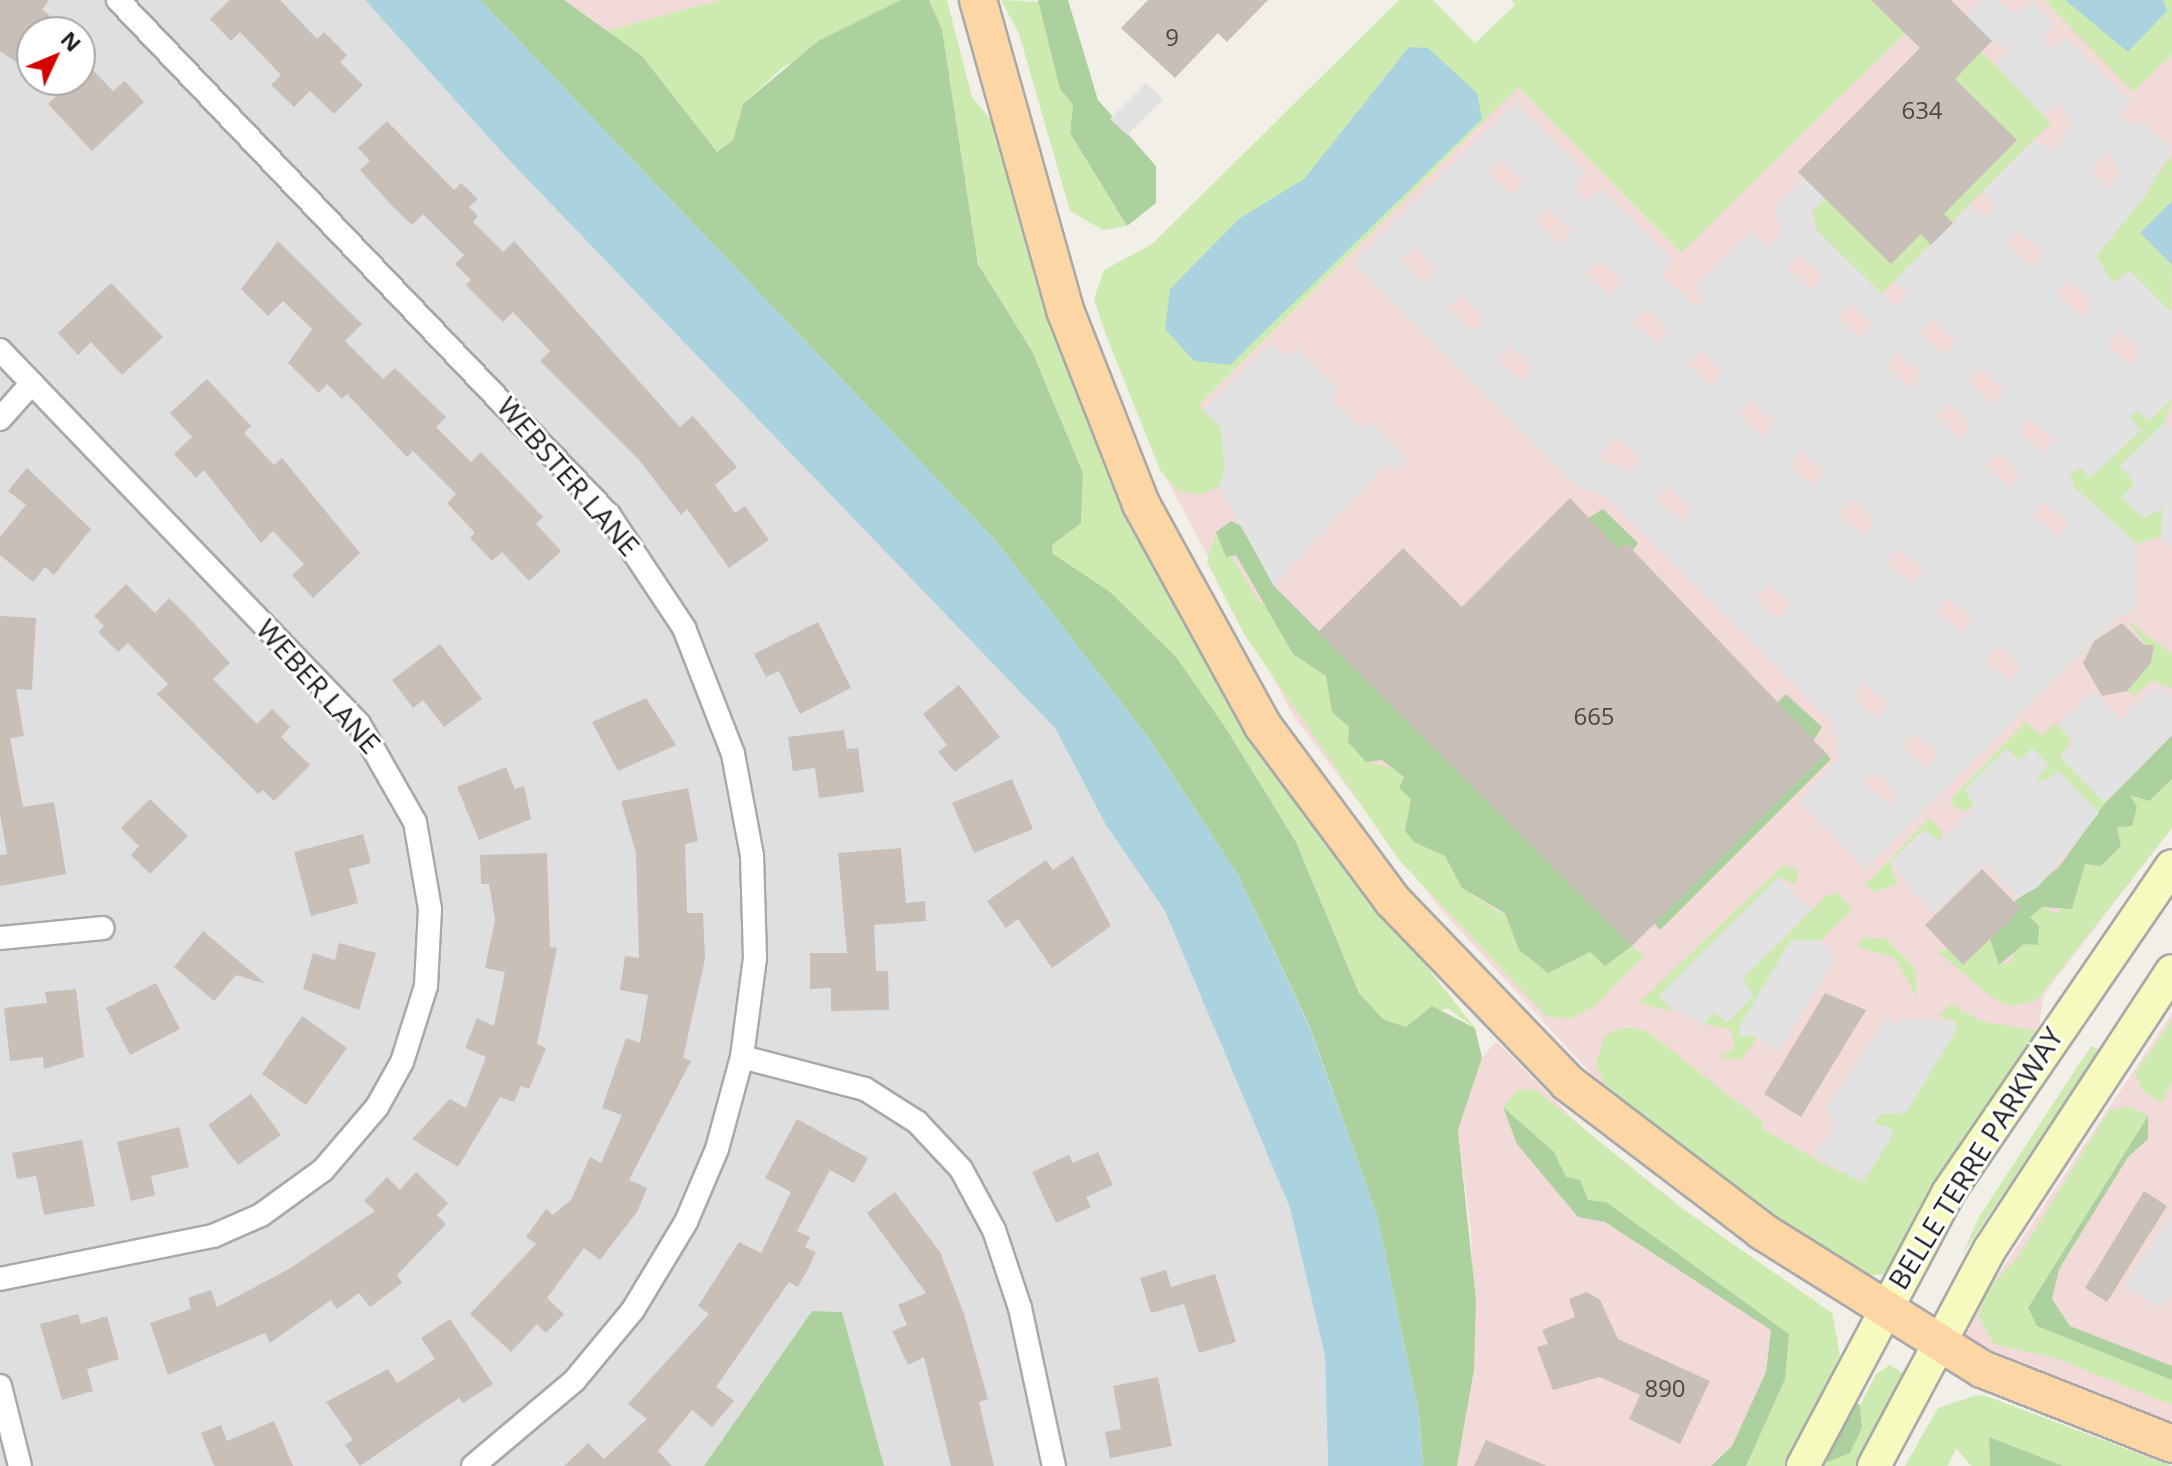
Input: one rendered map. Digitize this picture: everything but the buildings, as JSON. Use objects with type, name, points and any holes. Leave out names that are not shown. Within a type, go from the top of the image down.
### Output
[{"type":"main road","points":[[978,0],[1061,298],[1105,420],[1191,605],[1289,764],[1392,900],[1550,1067],[1702,1189],[1982,1369],[2172,1444]]},
{"type":"main road","name":"BELLE TERRE PARKWAY","points":[[1803,1466],[1882,1307],[2033,1061],[2172,866]]},
{"type":"main road","points":[[1874,1466],[1936,1340],[2061,1133],[2172,971]]},
{"type":"street","name":"WEBSTER LANE","points":[[118,0],[586,488],[668,598],[718,711],[748,825],[756,930],[742,1057],[704,1184],[653,1283],[574,1381],[473,1466]]},
{"type":"street","name":"WEBER LANE","points":[[0,350],[377,749],[405,797],[423,851],[429,962],[411,1037],[377,1107],[334,1160],[283,1202],[193,1242],[0,1279]]},
{"type":"street","points":[[0,419],[32,383]]},
{"type":"street","points":[[0,938],[103,928]]},
{"type":"street","points":[[742,1057],[865,1089],[917,1122],[961,1169],[994,1230],[1020,1308],[1054,1466]]},
{"type":"street","points":[[0,1386],[20,1466]]},
{"type":"shaded area","points":[[0,0],[365,0],[509,160],[979,641],[1055,728],[1106,825],[1165,911],[1290,1208],[1325,1356],[1328,1466],[884,1466],[842,1312],[812,1311],[704,1466],[0,1466]]},
{"type":"shaded area","points":[[564,0],[720,0],[602,32]]},
{"type":"shaded area","points":[[1939,0],[2044,0],[2133,91],[2172,54],[2172,828],[2044,994],[2038,1031],[1885,1274],[1609,1093],[1441,910],[1294,717],[1152,452],[1518,87],[1681,253]]},
{"type":"shaded area","points":[[1983,0],[1998,0],[2017,15],[2032,1],[2054,23],[2042,40],[2053,49],[2068,38],[2131,100],[2117,118],[2146,125],[2172,147],[2146,195],[2096,256],[2113,283],[2130,271],[2172,313],[2172,398],[2149,421],[2139,411],[2130,416],[2140,431],[2090,478],[2081,468],[2070,474],[2074,487],[2137,544],[2136,611],[2118,617],[1865,870],[1799,802],[1839,758],[1833,724],[1606,497],[1576,486],[1353,263],[1515,102],[1585,172],[1574,188],[1586,200],[1602,189],[1672,259],[1661,276],[1700,308],[1703,298],[1694,289],[1751,232],[1766,247],[1772,243],[1782,227],[1773,210]],"holes":[[[1988,39],[2007,49],[1996,65],[2044,115],[2061,103],[2071,127],[2051,151],[2035,139],[1984,191],[1996,207],[1985,217],[1970,205],[1894,281],[1907,294],[1895,306],[1817,231],[1811,212]],[[2109,151],[2120,171],[2110,189],[2089,170]],[[1498,159],[1523,181],[1513,196],[1488,174]],[[1547,208],[1571,230],[1562,245],[1536,223]],[[2018,231],[2042,253],[2033,267],[2007,245]],[[1415,247],[1436,268],[1426,283],[1400,261]],[[1798,254],[1822,276],[1812,291],[1787,268]],[[1599,260],[1620,280],[1610,295],[1585,273]],[[2067,281],[2092,302],[2082,317],[2057,295]],[[1460,295],[1485,317],[1475,332],[1449,309]],[[1851,304],[1872,325],[1862,340],[1837,318]],[[1646,308],[1667,329],[1658,344],[1632,322]],[[1934,320],[1955,341],[1945,356],[1919,334]],[[2121,331],[2141,352],[2132,366],[2106,344]],[[1509,346],[1533,368],[1523,382],[1498,361]],[[1702,350],[1722,371],[1713,386],[1687,364]],[[1896,353],[1921,374],[1911,389],[1886,367]],[[1980,369],[2004,390],[1994,405],[1969,383]],[[1751,400],[1775,422],[1765,437],[1739,414]],[[1949,403],[1970,424],[1960,439],[1935,416]],[[2028,418],[2053,440],[2043,454],[2018,432]],[[1617,436],[1641,458],[1631,472],[1598,459]],[[1800,450],[1824,471],[1814,486],[1789,464]],[[1998,452],[2019,473],[2010,487],[1984,465]],[[1667,485],[1691,507],[1682,521],[1656,499]],[[1853,499],[1873,520],[1864,535],[1838,513]],[[2044,501],[2069,522],[2059,537],[2034,515]],[[1898,548],[1923,570],[1913,584],[1887,562]],[[1769,584],[1790,605],[1780,620],[1754,598]],[[1947,597],[1972,619],[1962,633],[1937,611]],[[2000,647],[2021,668],[2011,682],[1986,660]],[[1864,682],[1888,704],[1878,718],[1853,696]],[[1916,732],[1937,753],[1927,768],[1902,746]],[[1866,774],[1878,774],[1896,792],[1891,806],[1862,781]]]},
{"type":"shaded area","points":[[1146,83],[1163,99],[1127,135],[1110,119]]},
{"type":"shaded area","points":[[1271,343],[1284,356],[1297,347],[1338,389],[1332,401],[1362,429],[1372,422],[1408,459],[1396,471],[1386,464],[1274,586],[1219,486],[1225,471],[1221,427],[1203,410]]},
{"type":"shaded area","points":[[2165,422],[2172,429],[2172,548],[2161,536],[2163,508],[2144,518],[2121,497],[2135,484],[2120,466]]},
{"type":"shaded area","points":[[2157,684],[2172,698],[2172,735],[2105,803],[2060,757],[2073,743],[2058,725],[2093,691],[2121,719]]},
{"type":"shaded area","points":[[2007,748],[2019,761],[2032,748],[2049,765],[2036,779],[2045,783],[2058,771],[2099,813],[2038,887],[2018,898],[1985,864],[1934,913],[1889,863],[1924,830],[1940,841],[1974,808],[1965,789]]},
{"type":"shaded area","points":[[1778,877],[1811,910],[1743,978],[1753,996],[1727,1023],[1714,1010],[1704,1024],[1672,1009],[1659,996]]},
{"type":"shaded area","points":[[1791,940],[1821,940],[1837,958],[1778,1052],[1751,1035],[1739,1037],[1739,1027]]},
{"type":"shaded area","points":[[2172,1013],[2172,1432],[1954,1341]]},
{"type":"shaded area","points":[[1888,1014],[1894,1026],[1901,1018],[1956,1021],[1955,1032],[1906,1113],[1879,1114],[1874,1124],[1892,1128],[1891,1138],[1863,1183],[1814,1156],[1835,1123],[1825,1108]]},
{"type":"shaded area","points":[[1496,1041],[1585,1131],[1713,1232],[1832,1313],[1840,1355],[1787,1466],[1457,1466],[1474,1370],[1471,1232],[1458,1130],[1482,1058]]},
{"type":"shaded area","points":[[2172,1214],[2172,1294],[2162,1309],[2124,1286]]},
{"type":"green space","points":[[480,0],[564,0],[642,56],[717,152],[733,140],[743,104],[818,41],[901,0],[929,0],[942,29],[978,264],[1032,351],[1083,473],[1081,523],[1052,545],[1053,554],[1110,592],[1176,657],[1227,730],[1296,842],[1359,993],[1383,1019],[1406,1027],[1432,1006],[1475,1028],[1482,1058],[1458,1130],[1476,1301],[1474,1370],[1457,1466],[1423,1466],[1419,1414],[1377,1215],[1309,1025],[1238,875],[1147,736],[995,540]]},
{"type":"green space","points":[[720,0],[901,0],[782,68],[743,104],[733,140],[717,152],[642,56],[602,32]]},
{"type":"green space","points":[[929,0],[947,0],[972,97],[1000,131],[1070,372],[1374,900],[1475,1028],[1447,1008],[1406,1027],[1383,1019],[1359,993],[1296,842],[1227,730],[1053,554],[1052,545],[1081,522],[1083,473],[1032,351],[978,264],[942,29]]},
{"type":"green space","points":[[1001,0],[1040,2],[1060,89],[1073,105],[1070,133],[1127,226],[1103,230],[1070,211],[1019,34]]},
{"type":"green space","points":[[1038,0],[1068,0],[1098,100],[1156,166],[1156,203],[1127,226],[1070,133],[1073,105],[1060,89]]},
{"type":"green space","points":[[1399,0],[1433,0],[1475,43],[1515,5],[1511,0],[1939,0],[1681,253],[1518,87],[1199,405],[1221,427],[1225,471],[1219,486],[1200,495],[1178,491],[1160,470],[1104,330],[1094,299],[1104,270],[1152,244]]},
{"type":"green space","points":[[2044,0],[2172,0],[2172,54],[2133,92]]},
{"type":"green space","points":[[1974,44],[2051,122],[1880,295],[1817,231],[1812,209]]},
{"type":"green space","points":[[2172,155],[2172,201],[2140,233],[2172,265],[2171,312],[2130,271],[2113,283],[2096,256]]},
{"type":"green space","points":[[2172,398],[2165,422],[2120,466],[2135,484],[2122,497],[2144,518],[2163,508],[2161,536],[2137,544],[2074,487],[2070,474],[2081,468],[2090,478],[2140,430],[2129,416],[2139,411],[2149,421]]},
{"type":"green space","points":[[1603,509],[1638,543],[1633,550],[1626,543],[1619,551],[1588,518]]},
{"type":"green space","points":[[1231,521],[1241,526],[1274,586],[1632,946],[1605,966],[1590,952],[1548,973],[1519,950],[1505,913],[1462,888],[1445,856],[1414,842],[1405,831],[1411,799],[1399,788],[1404,777],[1382,760],[1366,762],[1348,742],[1349,727],[1332,712],[1326,676],[1293,654],[1236,555],[1226,557],[1216,532]]},
{"type":"green space","points":[[1216,532],[1260,603],[1273,609],[1283,636],[1326,676],[1332,712],[1349,727],[1348,742],[1366,761],[1400,771],[1411,799],[1405,831],[1445,856],[1471,894],[1512,920],[1519,950],[1548,973],[1590,952],[1632,946],[1644,956],[1595,1006],[1570,1019],[1546,1016],[1398,859],[1244,634],[1207,562]]},
{"type":"green space","points":[[2126,620],[2172,654],[2172,689],[2152,680],[2135,696],[2127,691],[2153,654]]},
{"type":"green space","points":[[1786,694],[1822,727],[1813,741],[1775,705]]},
{"type":"green space","points":[[2026,721],[2042,736],[2056,723],[2072,740],[2060,757],[2105,803],[2099,813],[2058,771],[2041,783],[2007,749],[1966,789],[1974,808],[1960,811],[1949,801]]},
{"type":"green space","points":[[2172,735],[2172,779],[2149,801],[2130,795],[2137,807],[2132,826],[2117,827],[2121,846],[2101,866],[2085,864],[2072,909],[2042,907],[2030,917],[2039,926],[2038,945],[2024,944],[1999,965],[1990,939],[2020,909],[2014,902],[2059,867],[2105,803]]},
{"type":"green space","points":[[1826,753],[1831,759],[1660,930],[1654,923]]},
{"type":"green space","points":[[2172,779],[2172,828],[2036,1001],[2010,1006],[1991,997],[1937,951],[1990,939],[1999,965],[2011,962],[2029,918],[2042,907],[2058,914],[2085,864],[2102,866],[2121,846],[2117,827],[2129,794],[2156,795]]},
{"type":"green space","points":[[1929,818],[1943,832],[1940,841],[1923,830],[1889,863],[1898,882],[1878,892],[1864,886]]},
{"type":"green space","points":[[1782,866],[1798,869],[1796,885],[1778,877],[1659,996],[1673,1012],[1639,1003]]},
{"type":"green space","points":[[1838,893],[1853,909],[1821,940],[1791,940],[1754,1043],[1740,1060],[1720,1057],[1734,1049],[1733,1037],[1730,1029],[1704,1024],[1710,1011],[1727,1022],[1753,996],[1743,978],[1827,895]]},
{"type":"green space","points":[[1863,937],[1886,939],[1916,969],[1917,998],[1895,958],[1857,947]]},
{"type":"green space","points":[[1951,1004],[1981,1021],[2038,1031],[1885,1274],[1867,1276],[1795,1234],[1609,1093],[1596,1065],[1604,1036],[1623,1027],[1645,1030],[1763,1122],[1761,1128],[1840,1173],[1891,1128],[1873,1124],[1955,1021],[1939,1016]]},
{"type":"green space","points":[[2172,1020],[2172,1081],[2162,1103],[2142,1090],[2135,1073]]},
{"type":"green space","points":[[2091,1046],[2100,1050],[1962,1255],[1979,1217]]},
{"type":"green space","points":[[1535,1089],[1680,1207],[1832,1313],[1840,1355],[1787,1466],[1746,1466],[1785,1379],[1789,1334],[1625,1216],[1588,1200],[1503,1107],[1517,1090]]},
{"type":"green space","points":[[2128,1106],[2148,1116],[2028,1308],[2037,1326],[2172,1380],[2172,1405],[2055,1358],[1994,1344],[1978,1316],[1988,1288],[2018,1257],[2109,1111]]},
{"type":"green space","points":[[1503,1107],[1554,1152],[1566,1177],[1580,1180],[1588,1200],[1606,1202],[1789,1334],[1785,1379],[1746,1466],[1711,1466],[1732,1446],[1766,1372],[1771,1330],[1605,1222],[1578,1217],[1517,1144]]},
{"type":"green space","points":[[2148,1116],[2148,1139],[2128,1157],[2059,1269],[2052,1299],[2070,1326],[2172,1366],[2172,1380],[2037,1326],[2028,1308]]},
{"type":"green space","points":[[812,1311],[842,1312],[884,1466],[704,1466]]},
{"type":"green space","points":[[1890,1365],[1904,1374],[1858,1466],[1815,1466],[1819,1457],[1850,1453],[1862,1428],[1860,1405],[1876,1374]]},
{"type":"green space","points":[[1977,1395],[2172,1466],[2064,1466],[1989,1437],[1990,1466],[1971,1466],[1956,1448],[1948,1466],[1905,1466],[1938,1408]]},
{"type":"green space","points":[[1848,1399],[1860,1405],[1862,1428],[1850,1453],[1828,1462],[1819,1457]]},
{"type":"green space","points":[[1989,1437],[2056,1463],[2064,1466],[1990,1466]]},
{"type":"water","points":[[365,0],[480,0],[995,540],[1147,736],[1238,875],[1309,1026],[1377,1215],[1419,1414],[1423,1466],[1328,1466],[1325,1356],[1290,1208],[1165,911],[1106,825],[1055,728],[509,160]]},
{"type":"water","points":[[2065,0],[2163,0],[2167,11],[2128,52]]},
{"type":"water","points":[[1409,47],[1428,48],[1477,93],[1482,119],[1230,365],[1194,361],[1165,329],[1170,289],[1240,218],[1304,179]]},
{"type":"water","points":[[2172,201],[2172,265],[2140,233]]}]
